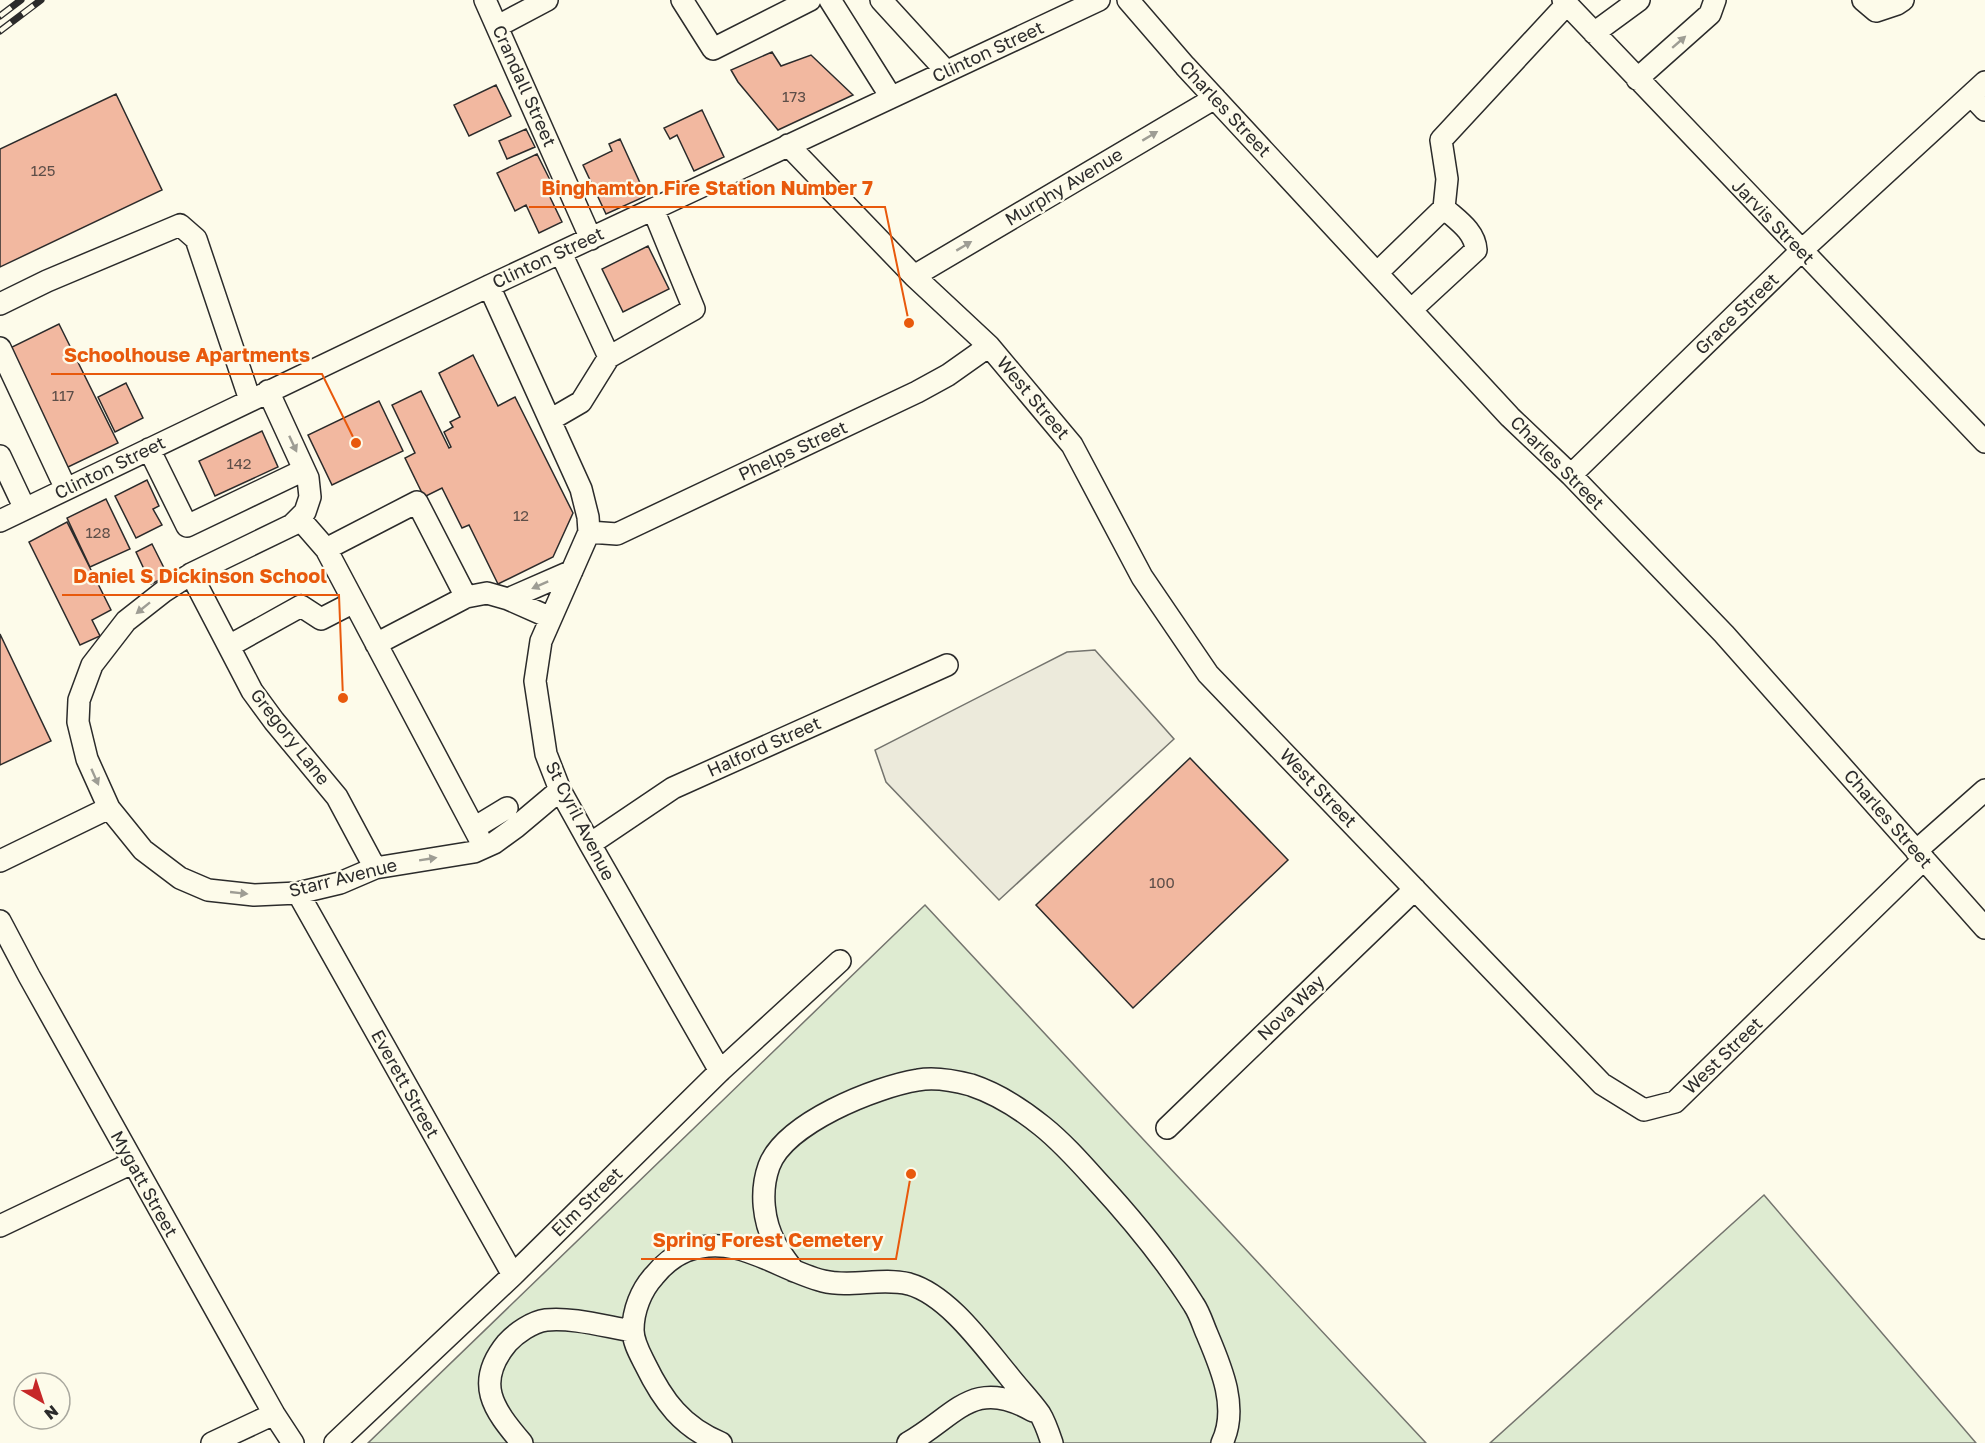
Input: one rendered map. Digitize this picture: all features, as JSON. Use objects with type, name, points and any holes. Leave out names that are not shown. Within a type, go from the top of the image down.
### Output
[{"type":"street","name":"Crandall Street","points":[[485,0],[591,239]]},
{"type":"street","points":[[498,26],[548,0]]},
{"type":"street","points":[[682,0],[713,50],[810,0]]},
{"type":"street","points":[[830,0],[891,97]]},
{"type":"street","points":[[881,0],[946,71]]},
{"type":"street","name":"Clinton Street","points":[[0,521],[489,286],[1099,0]]},
{"type":"street","name":"Charles Street","points":[[1128,0],[1215,98],[1510,417],[1571,475],[1724,634],[1985,928]]},
{"type":"street","points":[[1594,33],[1639,0]]},
{"type":"street","points":[[1637,79],[1710,14],[1714,0]]},
{"type":"street","points":[[1863,0],[1876,11],[1903,0]]},
{"type":"street","points":[[1377,273],[1444,208],[1447,179],[1441,140],[1564,2]]},
{"type":"street","name":"Jarvis Street","points":[[1564,2],[1985,442]]},
{"type":"street","name":"Grace Street","points":[[1571,475],[1801,251],[1980,95]]},
{"type":"street","name":"Murphy Avenue","points":[[914,276],[1215,98]]},
{"type":"street","name":"West Street","points":[[788,145],[914,276],[989,345],[1072,445],[1142,577],[1208,674],[1602,1084],[1644,1110],[1676,1102],[1985,790]]},
{"type":"street","points":[[1411,310],[1476,250],[1475,242],[1468,229],[1444,208]]},
{"type":"street","points":[[550,420],[581,402],[609,357],[694,309],[653,209]]},
{"type":"street","points":[[0,304],[47,281],[180,225],[196,239],[259,396],[308,478],[310,497],[305,512],[299,518],[326,549],[484,847]]},
{"type":"street","points":[[561,253],[609,357]]},
{"type":"street","points":[[489,286],[581,489],[589,532]]},
{"type":"street","name":"Phelps Street","points":[[589,532],[617,534],[917,392],[948,375],[989,345]]},
{"type":"street","points":[[0,348],[66,489]]},
{"type":"street","points":[[149,449],[187,526],[304,470]]},
{"type":"street","points":[[0,456],[25,509]]},
{"type":"street","points":[[326,549],[417,502],[466,597]]},
{"type":"street","name":"Starr Avenue","points":[[299,518],[292,525],[191,574],[163,592],[126,621],[92,665],[79,699],[78,722],[87,759],[109,808],[143,850],[180,878],[208,890],[254,895],[298,893],[340,883],[375,867],[474,852],[494,843],[560,790]]},
{"type":"street","name":"St Cyril Avenue","points":[[589,532],[541,641],[535,681],[546,754],[560,790],[720,1071]]},
{"type":"street","points":[[507,599],[572,571]]},
{"type":"street","name":"Gregory Lane","points":[[191,574],[252,691],[337,797],[375,867]]},
{"type":"street","points":[[376,644],[466,597],[487,593],[551,618]]},
{"type":"street","points":[[228,646],[301,606],[321,619],[354,602]]},
{"type":"street","name":"Halford Street","points":[[590,844],[674,788],[947,664]]},
{"type":"street","points":[[0,861],[109,808]]},
{"type":"street","points":[[474,828],[507,808]]},
{"type":"street","name":"Nova Way","points":[[1167,1128],[1415,889]]},
{"type":"street","name":"Everett Street","points":[[298,893],[513,1275]]},
{"type":"street","name":"Mygatt Street","points":[[0,921],[132,1163],[274,1414],[293,1443]]},
{"type":"street","name":"Elm Street","points":[[335,1443],[513,1275],[720,1071],[840,961]]},
{"type":"street","points":[[795,1271],[776,1245],[764,1206],[764,1190],[769,1165],[789,1140],[812,1121],[844,1104],[888,1087],[920,1079],[950,1081],[993,1093],[1019,1109],[1069,1150],[1158,1253],[1195,1307],[1217,1356],[1226,1388],[1229,1415],[1222,1443]]},
{"type":"street","points":[[0,1226],[132,1163]]},
{"type":"street","points":[[721,1443],[702,1436],[674,1412],[653,1380],[637,1348],[633,1331],[637,1305],[646,1284],[661,1268],[684,1252],[706,1246],[728,1246],[750,1251],[825,1282],[899,1282],[927,1292],[976,1336],[1041,1416],[1052,1443]]},
{"type":"street","points":[[522,1443],[504,1422],[488,1386],[492,1366],[499,1353],[512,1338],[529,1326],[545,1320],[562,1320],[633,1331]]},
{"type":"street","points":[[908,1443],[972,1400],[994,1396],[1016,1401],[1041,1416]]},
{"type":"street","points":[[212,1443],[274,1414]]},
{"type":"green space","points":[[925,905],[1426,1443],[368,1443]]},
{"type":"green space","points":[[1764,1195],[1976,1443],[1490,1443]]},
{"type":"shaded area","points":[[1095,650],[1174,739],[999,900],[886,782],[875,750],[1067,652]]},
{"type":"building","points":[[772,52],[781,66],[811,55],[853,95],[778,130],[738,82],[731,70]]},
{"type":"building","points":[[496,85],[511,116],[469,136],[454,105]]},
{"type":"building","points":[[116,94],[162,190],[0,267],[0,149]]},
{"type":"building","points":[[702,110],[724,157],[694,171],[677,135],[670,139],[664,128]]},
{"type":"building","points":[[526,129],[535,147],[507,159],[499,141]]},
{"type":"building","points":[[620,139],[646,196],[606,214],[583,165],[612,151],[609,144]]},
{"type":"building","points":[[537,154],[554,188],[548,193],[562,222],[539,233],[526,205],[515,211],[497,173]]},
{"type":"building","points":[[648,246],[669,289],[623,312],[602,269]]},
{"type":"building","points":[[59,324],[118,443],[66,468],[8,349]]},
{"type":"building","points":[[473,355],[498,406],[515,397],[573,513],[553,557],[498,584],[469,525],[462,528],[442,488],[424,497],[405,458],[415,453],[392,405],[421,391],[449,448],[451,447],[444,432],[453,427],[450,422],[460,417],[439,373]]},
{"type":"building","points":[[126,383],[143,418],[115,432],[98,397]]},
{"type":"building","points":[[379,401],[403,451],[332,485],[308,435]]},
{"type":"building","points":[[262,431],[278,467],[215,496],[199,461]]},
{"type":"building","points":[[147,480],[159,506],[153,509],[162,525],[136,538],[115,496]]},
{"type":"building","points":[[106,499],[130,549],[90,567],[67,518]]},
{"type":"building","points":[[67,522],[111,610],[92,620],[100,636],[80,645],[29,542]]},
{"type":"building","points":[[152,544],[168,576],[151,584],[136,552]]},
{"type":"building","points":[[0,634],[51,741],[0,765]]},
{"type":"building","points":[[1190,758],[1288,860],[1133,1008],[1036,905]]},
{"type":"railway","points":[[0,16],[21,0]]},
{"type":"railway","points":[[0,31],[41,0]]},
{"type":"place","name":"Binghamton Fire Station Number 7","points":[[909,323]]},
{"type":"place","name":"Schoolhouse Apartments","points":[[356,443]]},
{"type":"place","name":"Daniel S Dickinson School","points":[[343,698]]},
{"type":"place","name":"Spring Forest Cemetery","points":[[911,1174]]}]
